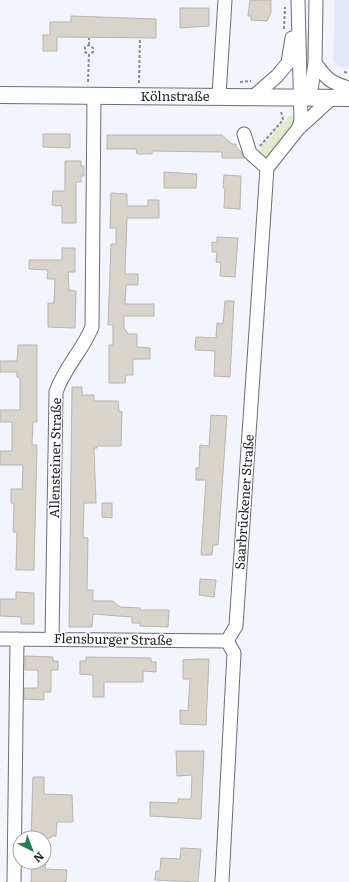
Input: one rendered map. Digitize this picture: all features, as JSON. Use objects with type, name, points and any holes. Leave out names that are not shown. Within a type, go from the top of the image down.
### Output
[{"type":"main road","name":"Kölnstraße","points":[[0,95],[91,90],[219,96],[349,98]]},
{"type":"street","points":[[219,96],[226,0]]},
{"type":"street","points":[[298,129],[314,63],[316,0]]},
{"type":"street","points":[[298,2],[305,97]]},
{"type":"street","points":[[254,96],[277,76],[288,63],[298,2]]},
{"type":"street","points":[[314,63],[328,79],[335,84],[349,88]]},
{"type":"street","name":"Allensteiner Straße","points":[[52,639],[56,392],[62,375],[87,340],[92,328],[91,90]]},
{"type":"street","points":[[244,134],[250,153],[267,168],[298,129],[333,97]]},
{"type":"street","name":"Saarbrückener Straße","points":[[227,641],[236,626],[267,168]]},
{"type":"street","name":"Flensburger Straße","points":[[0,639],[227,641]]},
{"type":"street","points":[[14,882],[16,639]]},
{"type":"street","points":[[222,882],[234,653],[227,641]]},
{"type":"path","points":[[89,38],[89,45],[93,48],[93,52],[89,54]]},
{"type":"path","points":[[139,84],[140,38]]},
{"type":"path","points":[[89,45],[85,48],[85,52],[89,54],[91,90]]},
{"type":"shaded area","points":[[335,0],[349,0],[349,68],[338,67],[333,60]]},
{"type":"green space","points":[[306,34],[309,34],[309,75],[302,75]]},
{"type":"green space","points":[[294,115],[294,124],[268,158],[260,160],[261,147],[289,116]]},
{"type":"building","points":[[250,0],[271,0],[271,13],[267,21],[251,20],[251,16],[248,16]]},
{"type":"building","points":[[180,8],[209,8],[209,26],[180,28]]},
{"type":"building","points":[[71,16],[156,19],[156,38],[57,37],[57,51],[43,51],[43,35],[50,35],[50,22],[71,22]]},
{"type":"building","points":[[43,134],[70,134],[70,148],[43,147]]},
{"type":"building","points":[[107,135],[222,135],[232,144],[236,144],[236,147],[244,158],[222,158],[222,152],[152,151],[152,154],[137,154],[136,149],[107,149]]},
{"type":"building","points":[[65,161],[81,161],[81,166],[84,166],[84,176],[81,176],[81,182],[76,182],[76,223],[62,223],[62,206],[52,205],[53,191],[65,191]]},
{"type":"building","points":[[164,172],[197,174],[196,188],[164,188]]},
{"type":"building","points":[[224,175],[241,176],[240,209],[224,208]]},
{"type":"building","points":[[111,193],[127,194],[127,206],[148,206],[148,200],[159,200],[159,218],[127,218],[125,274],[138,274],[138,285],[126,285],[125,304],[154,304],[154,316],[124,316],[124,328],[128,334],[137,334],[137,347],[150,348],[150,359],[133,359],[133,375],[126,375],[125,383],[109,383],[109,345],[113,345],[113,325],[108,325],[111,244],[116,244],[116,228],[110,228]]},
{"type":"building","points":[[217,237],[238,238],[235,277],[220,276],[221,263],[216,262],[217,252],[212,252],[212,242],[217,243]]},
{"type":"building","points":[[62,248],[75,248],[75,272],[68,272],[69,290],[76,291],[75,328],[48,327],[48,303],[54,303],[55,279],[47,279],[48,270],[29,269],[29,260],[62,260]]},
{"type":"building","points":[[225,301],[234,301],[230,377],[214,376],[215,351],[196,350],[195,348],[196,337],[216,338],[217,323],[223,324]]},
{"type":"building","points":[[18,345],[37,345],[37,422],[33,422],[32,445],[37,445],[34,570],[16,570],[17,532],[13,532],[14,503],[11,503],[11,489],[22,489],[23,465],[0,465],[0,451],[12,451],[12,422],[0,422],[0,410],[20,410],[20,378],[17,377],[17,372],[0,372],[0,361],[17,361]]},
{"type":"building","points":[[72,387],[82,387],[82,395],[94,395],[94,401],[118,401],[119,411],[122,412],[121,446],[97,446],[97,448],[94,448],[96,503],[84,503],[83,537],[88,538],[87,590],[93,590],[93,601],[113,601],[120,607],[140,608],[140,610],[169,610],[168,627],[140,626],[140,623],[132,623],[132,617],[93,614],[92,627],[69,627]]},
{"type":"building","points":[[211,415],[227,416],[218,545],[213,545],[212,555],[201,555],[206,480],[196,480],[196,468],[199,468],[200,445],[209,446]]},
{"type":"building","points":[[102,503],[112,503],[112,518],[102,517]]},
{"type":"building","points":[[200,579],[216,580],[214,597],[199,595]]},
{"type":"building","points":[[16,592],[34,593],[34,624],[21,624],[21,617],[0,616],[0,599],[16,599]]},
{"type":"building","points":[[25,656],[53,657],[53,661],[58,661],[58,670],[51,670],[51,692],[44,692],[44,700],[24,699],[24,688],[38,688],[38,670],[25,670]]},
{"type":"building","points":[[86,657],[151,658],[151,662],[156,662],[156,672],[143,671],[143,682],[104,682],[104,697],[93,697],[93,675],[80,674],[80,661],[86,661]]},
{"type":"building","points":[[209,659],[206,725],[180,724],[180,710],[188,711],[190,679],[183,679],[183,660]]},
{"type":"building","points":[[176,751],[204,751],[201,819],[150,816],[150,802],[178,803],[178,799],[191,799],[192,775],[177,776]]},
{"type":"building","points":[[33,777],[44,777],[44,794],[72,795],[73,822],[57,822],[56,836],[52,836],[52,830],[31,830]]},
{"type":"building","points":[[181,848],[201,849],[198,882],[155,880],[156,871],[160,871],[161,858],[180,859]]},
{"type":"building","points":[[32,870],[67,870],[66,882],[31,882]]}]
